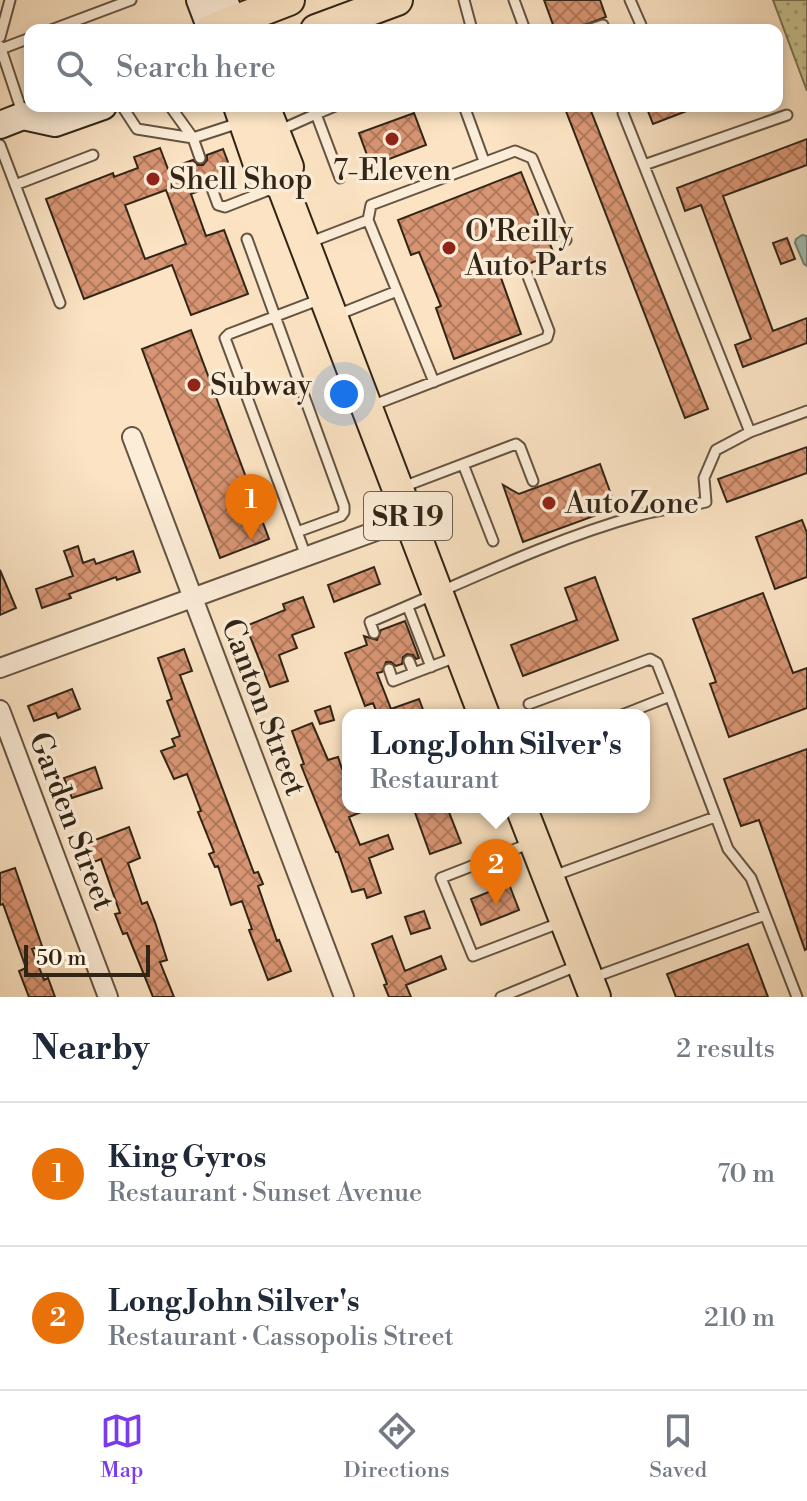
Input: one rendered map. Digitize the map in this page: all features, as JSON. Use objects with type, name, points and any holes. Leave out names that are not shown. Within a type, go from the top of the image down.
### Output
[{"type":"main road","points":[[200,0],[220,23],[289,0]]},
{"type":"main road","points":[[332,24],[397,0]]},
{"type":"main road","points":[[18,116],[55,123],[86,112]]},
{"type":"main road","name":"SR 19","points":[[255,116],[288,167],[282,185],[482,709]]},
{"type":"main road","points":[[523,813],[588,980]]},
{"type":"street","name":"Canton Street","points":[[132,437],[344,997]]},
{"type":"street","points":[[0,668],[409,519]]},
{"type":"street","name":"Garden Street","points":[[0,710],[108,997]]},
{"type":"lane","points":[[0,37],[10,0]]},
{"type":"lane","points":[[67,24],[131,0]]},
{"type":"lane","points":[[464,0],[470,24]]},
{"type":"lane","points":[[514,0],[523,24]]},
{"type":"lane","points":[[630,0],[641,24]]},
{"type":"lane","points":[[18,116],[0,48],[24,40]]},
{"type":"lane","points":[[126,112],[137,129],[193,138],[255,116],[294,112]]},
{"type":"lane","points":[[174,112],[193,138],[200,158]]},
{"type":"lane","points":[[315,112],[340,178]]},
{"type":"lane","points":[[466,112],[484,161]]},
{"type":"lane","points":[[623,112],[750,432]]},
{"type":"lane","points":[[644,165],[787,115]]},
{"type":"lane","points":[[0,145],[60,303]]},
{"type":"lane","points":[[434,382],[368,220],[371,205],[515,151],[532,158],[566,240]]},
{"type":"lane","points":[[15,185],[93,155]]},
{"type":"lane","points":[[211,186],[218,205],[225,207],[282,185]]},
{"type":"lane","points":[[304,245],[368,220]]},
{"type":"lane","points":[[247,239],[344,506],[341,516],[297,532]]},
{"type":"lane","points":[[367,407],[547,338],[549,331],[527,274]]},
{"type":"lane","points":[[306,556],[225,338],[276,317],[397,291]]},
{"type":"lane","points":[[374,633],[370,622],[497,565],[640,515],[706,502],[704,478],[716,450],[750,432],[807,411]]},
{"type":"lane","points":[[398,489],[516,444],[533,481]]},
{"type":"lane","points":[[463,464],[493,541]]},
{"type":"lane","points":[[408,607],[431,667]]},
{"type":"lane","points":[[391,613],[396,625]]},
{"type":"lane","points":[[389,669],[393,681],[461,654]]},
{"type":"lane","points":[[529,704],[650,659],[657,663],[728,849],[751,878],[797,997]]},
{"type":"lane","points":[[409,661],[414,673]]},
{"type":"lane","points":[[637,709],[670,696]]},
{"type":"lane","points":[[549,878],[715,817]]},
{"type":"lane","points":[[535,842],[441,878],[473,956],[565,921]]},
{"type":"lane","points":[[501,997],[588,980],[765,915]]},
{"type":"shaded area","points":[[773,0],[807,0],[807,91],[783,24]]},
{"type":"water","points":[[802,235],[807,236],[807,266],[795,243]]},
{"type":"building","points":[[544,0],[600,0],[606,17],[587,24],[553,24]]},
{"type":"building","points":[[566,112],[591,112],[708,409],[685,418]]},
{"type":"building","points":[[648,112],[684,112],[653,124]]},
{"type":"building","name":"7-Eleven","points":[[414,113],[426,145],[371,166],[359,133]]},
{"type":"building","points":[[807,139],[807,165],[723,196],[773,331],[807,318],[807,343],[743,367],[735,345],[751,339],[701,205],[685,211],[677,188]]},
{"type":"building","points":[[160,148],[168,169],[193,160],[203,165],[207,155],[223,149],[234,178],[218,184],[208,179],[204,189],[191,194],[206,236],[224,230],[248,294],[191,315],[172,265],[84,299],[46,199],[113,173],[114,177],[138,168],[134,157]],"holes":[[[166,190],[186,244],[145,259],[125,205]]]},
{"type":"building","points":[[521,172],[554,254],[500,275],[521,334],[454,359],[436,308],[441,306],[419,252],[411,255],[398,220]]},
{"type":"building","points":[[787,238],[795,259],[781,264],[773,243]]},
{"type":"building","points":[[191,330],[269,539],[220,558],[142,349]]},
{"type":"building","points":[[807,447],[807,473],[727,502],[718,479]]},
{"type":"building","points":[[600,464],[616,508],[523,542],[503,485],[519,494]]},
{"type":"building","points":[[802,520],[807,533],[807,577],[775,589],[756,537]]},
{"type":"building","points":[[78,546],[83,563],[94,559],[96,564],[133,551],[140,572],[69,594],[71,598],[42,608],[36,589],[73,576],[64,551]]},
{"type":"building","points":[[374,567],[380,584],[334,602],[328,585]]},
{"type":"building","points":[[0,570],[16,608],[0,615]]},
{"type":"building","points":[[595,577],[618,640],[523,676],[511,645],[577,620],[565,588]]},
{"type":"building","points":[[763,593],[793,673],[807,668],[807,708],[729,737],[710,684],[716,682],[693,619]]},
{"type":"building","points":[[303,597],[314,627],[292,635],[297,648],[279,655],[288,681],[270,687],[246,626],[285,610],[283,604]]},
{"type":"building","points":[[405,621],[419,658],[407,654],[402,664],[396,666],[386,662],[382,672],[377,673],[391,709],[376,709],[373,703],[365,706],[345,653],[367,645],[364,636],[377,640],[381,630]]},
{"type":"building","points":[[184,649],[192,671],[180,675],[254,873],[258,872],[263,884],[258,886],[291,971],[268,980],[249,930],[252,929],[242,901],[231,905],[218,866],[215,867],[209,854],[214,852],[187,774],[174,779],[161,751],[175,746],[172,739],[180,736],[167,701],[172,699],[158,658]]},
{"type":"building","points":[[72,689],[80,709],[58,718],[56,713],[34,721],[28,706]]},
{"type":"building","points":[[419,699],[423,709],[391,709]]},
{"type":"building","points":[[330,706],[334,720],[320,724],[315,711]]},
{"type":"building","points":[[312,723],[328,760],[338,757],[342,769],[342,813],[359,813],[349,817],[360,845],[388,835],[393,849],[369,858],[381,893],[367,898],[364,889],[352,892],[301,765],[304,764],[292,731]]},
{"type":"building","points":[[807,749],[805,950],[759,820],[741,826],[724,779]]},
{"type":"building","points":[[95,767],[102,788],[72,798],[64,778]]},
{"type":"building","points":[[415,813],[449,813],[461,843],[430,854]]},
{"type":"building","points":[[129,827],[140,858],[128,863],[142,904],[147,902],[155,922],[167,960],[160,962],[174,997],[153,997],[127,933],[123,934],[115,914],[120,913],[101,859],[94,862],[87,843]]},
{"type":"building","points":[[15,868],[42,946],[32,949],[44,980],[48,978],[55,997],[29,997],[19,971],[26,968],[3,904],[0,905],[0,873]]},
{"type":"building","points":[[509,884],[519,910],[481,925],[471,899]]},
{"type":"building","points":[[424,911],[430,928],[411,934],[405,917]]},
{"type":"building","points":[[392,936],[405,971],[441,956],[446,969],[406,985],[411,997],[389,997],[384,985],[387,984],[372,944]]},
{"type":"building","points":[[748,944],[768,997],[676,997],[667,974]]},
{"type":"place","name":"7-Eleven","points":[[392,139]]},
{"type":"place","name":"Shell Shop","points":[[153,179]]},
{"type":"place","name":"O'Reilly Auto Parts","points":[[449,248]]},
{"type":"place","name":"Subway","points":[[194,385]]},
{"type":"place","name":"AutoZone","points":[[549,503]]},
{"type":"place","name":"King Gyros","points":[[251,540]]},
{"type":"place","name":"Long John Silver's","points":[[496,905]]}]
